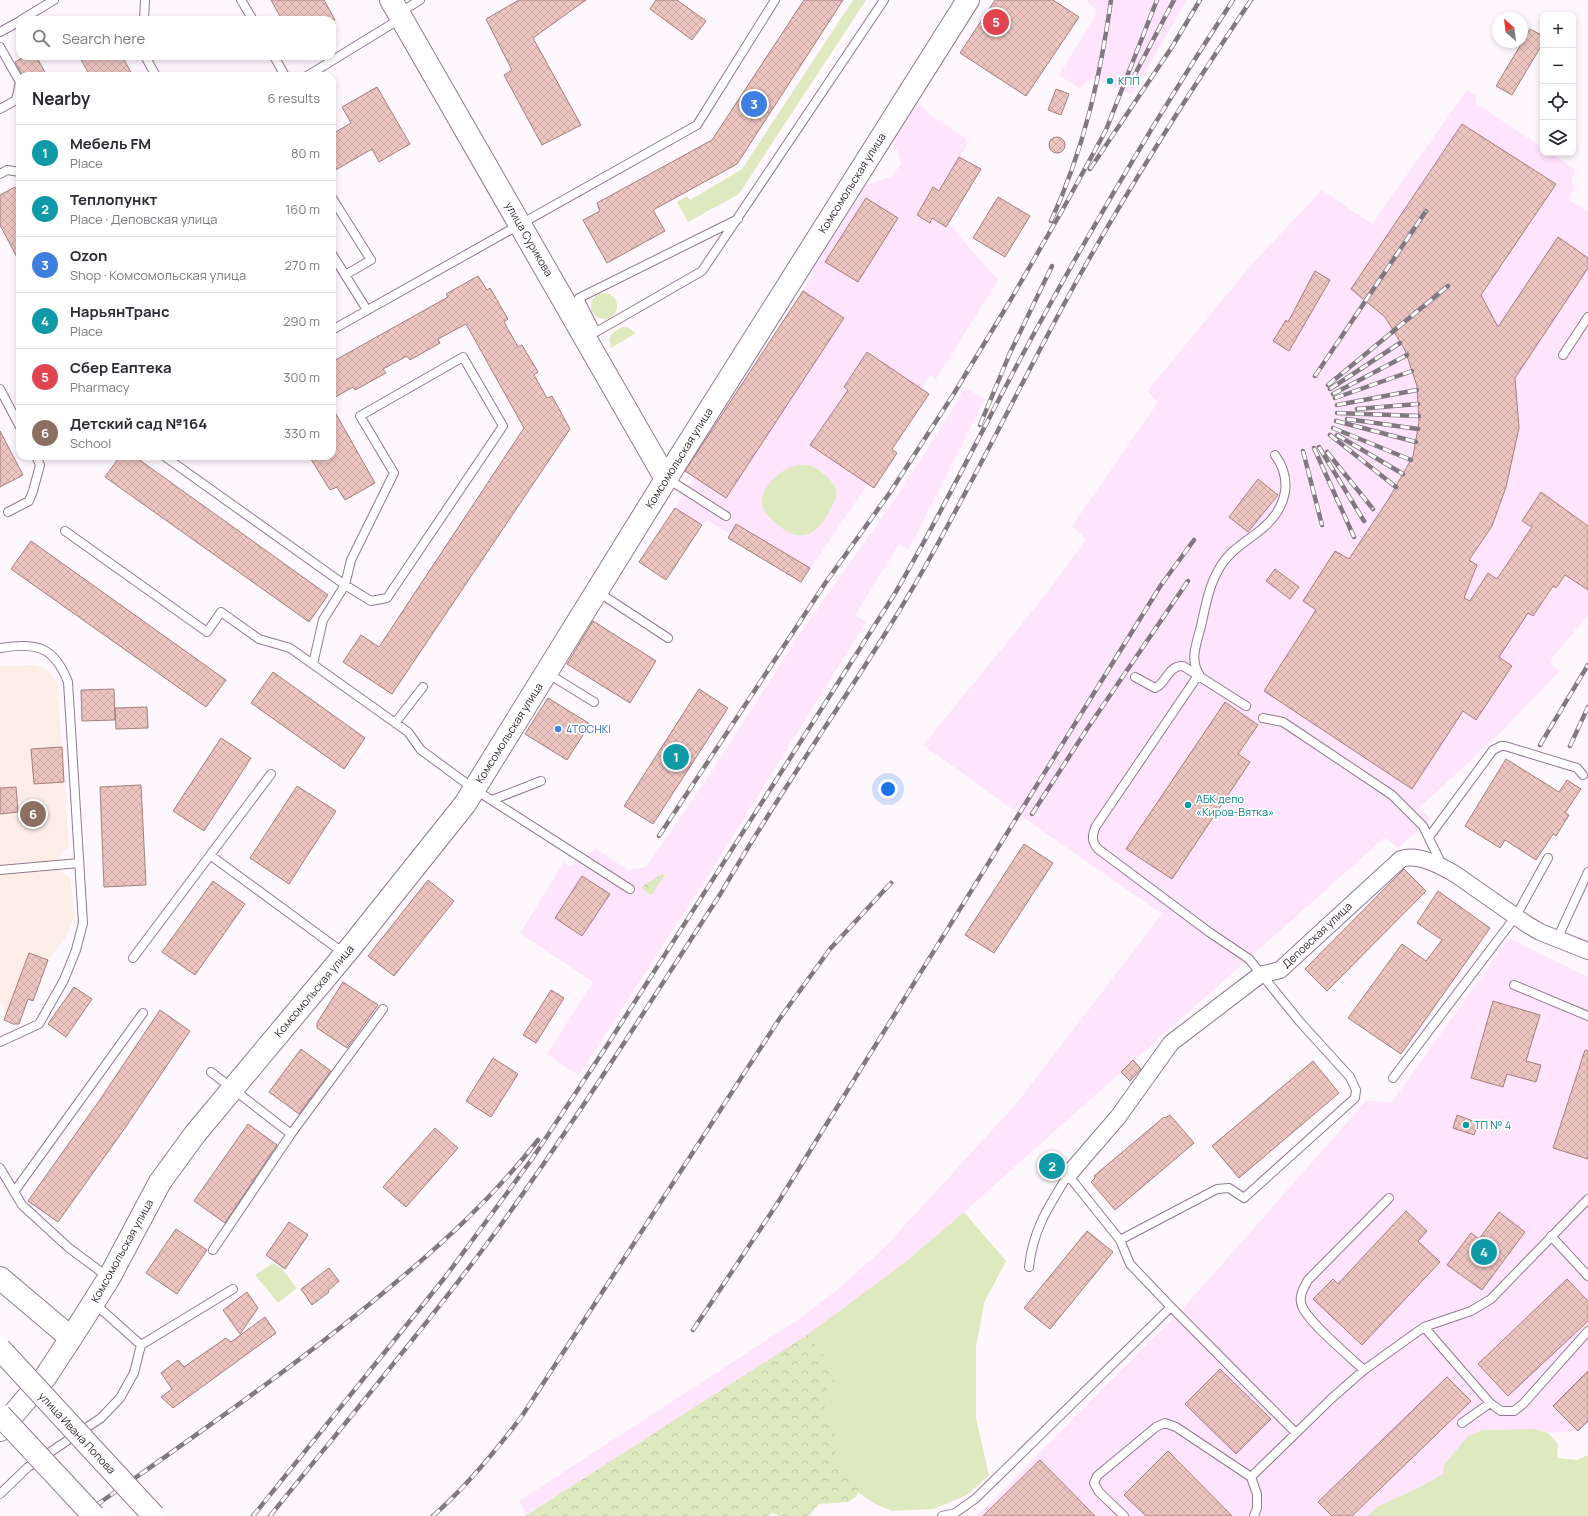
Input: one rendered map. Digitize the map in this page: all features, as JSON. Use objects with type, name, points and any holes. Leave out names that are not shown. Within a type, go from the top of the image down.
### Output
[{"type":"main road","name":"Комсомольская улица","points":[[0,1430],[46,1376],[109,1278],[160,1182],[195,1134],[345,954],[465,804],[483,794],[546,672],[968,0]]},
{"type":"main road","name":"улица Сурикова","points":[[397,10],[666,479]]},
{"type":"main road","points":[[0,1278],[71,1338]]},
{"type":"main road","name":"улица Ивана Попова","points":[[0,1349],[154,1516]]},
{"type":"main road","points":[[0,1415],[94,1516]]},
{"type":"street","name":"Деповская улица","points":[[1068,1175],[1118,1116],[1171,1043],[1260,975],[1280,970],[1401,859],[1417,859],[1443,867],[1500,907],[1540,932],[1588,951]]},
{"type":"lane","points":[[27,16],[54,0]]},
{"type":"lane","points":[[144,16],[145,0]]},
{"type":"lane","points":[[241,0],[251,16]]},
{"type":"lane","points":[[336,55],[397,10],[420,0]]},
{"type":"lane","points":[[336,328],[697,125],[775,0]]},
{"type":"lane","points":[[738,219],[579,298],[596,332],[702,271],[738,219],[884,0]]},
{"type":"lane","points":[[0,32],[16,22]]},
{"type":"lane","points":[[0,47],[16,75]]},
{"type":"lane","points":[[147,60],[154,72]]},
{"type":"lane","points":[[276,60],[283,72]]},
{"type":"lane","points":[[312,72],[329,60]]},
{"type":"lane","points":[[0,109],[16,100]]},
{"type":"lane","points":[[0,174],[7,170],[16,171]]},
{"type":"lane","points":[[336,204],[371,260],[345,275]]},
{"type":"lane","points":[[336,260],[367,310]]},
{"type":"lane","points":[[1563,355],[1588,317]]},
{"type":"lane","points":[[170,460],[345,585],[371,602],[387,598],[503,426],[463,357],[360,416],[394,473],[351,560],[345,585],[323,620],[313,664]]},
{"type":"lane","points":[[0,389],[16,419]]},
{"type":"lane","points":[[1198,674],[1194,665],[1195,650],[1210,588],[1219,568],[1236,548],[1264,527],[1282,503],[1286,484],[1284,469],[1275,455]]},
{"type":"lane","points":[[8,512],[29,501],[40,465],[38,460]]},
{"type":"lane","points":[[666,479],[726,516]]},
{"type":"lane","points":[[65,531],[207,632],[222,612],[259,639],[290,648],[408,732],[421,750],[483,794],[630,890]]},
{"type":"lane","points":[[597,591],[668,638]]},
{"type":"lane","points":[[0,648],[22,645],[36,646],[49,652],[62,666],[68,682],[83,923],[76,950],[64,980],[39,1024],[0,1042]]},
{"type":"lane","points":[[1135,677],[1155,688],[1159,686],[1171,671],[1180,666],[1198,674],[1246,706]]},
{"type":"lane","points":[[546,672],[594,702]]},
{"type":"lane","points":[[1120,1240],[1217,1189],[1229,1188],[1244,1198],[1354,1098],[1356,1090],[1350,1077],[1300,1022],[1245,955],[1209,932],[1098,849],[1092,840],[1096,826],[1198,674]]},
{"type":"lane","points":[[395,723],[423,687]]},
{"type":"lane","points":[[1263,718],[1283,722],[1378,785],[1408,810],[1423,826],[1430,837],[1443,867]]},
{"type":"lane","points":[[1430,837],[1493,750],[1497,747],[1505,746],[1577,768],[1583,775]]},
{"type":"lane","points":[[134,958],[271,774]]},
{"type":"lane","points":[[483,794],[541,781]]},
{"type":"lane","points":[[210,855],[345,954]]},
{"type":"lane","points":[[1393,1078],[1516,916],[1548,858]]},
{"type":"lane","points":[[0,870],[79,863]]},
{"type":"lane","points":[[1557,939],[1588,872]]},
{"type":"lane","points":[[1514,985],[1588,1016]]},
{"type":"lane","points":[[213,1250],[291,1134],[383,1009]]},
{"type":"lane","points":[[14,1192],[143,1012]]},
{"type":"lane","points":[[211,1072],[291,1134]]},
{"type":"lane","points":[[0,1168],[22,1205],[69,1248],[109,1278]]},
{"type":"lane","points":[[1029,1267],[1032,1246],[1044,1214],[1068,1175],[1120,1240],[1130,1264],[1296,1433]]},
{"type":"lane","points":[[1364,1370],[1310,1319],[1302,1306],[1301,1293],[1308,1280],[1389,1198]]},
{"type":"lane","points":[[1251,1477],[1332,1398],[1364,1370],[1424,1327],[1471,1311],[1492,1299],[1588,1198]]},
{"type":"lane","points":[[1551,1236],[1588,1276]]},
{"type":"lane","points":[[0,1494],[28,1467],[101,1418],[120,1398],[134,1373],[141,1345],[233,1290]]},
{"type":"lane","points":[[94,1303],[141,1345]]},
{"type":"lane","points":[[942,1516],[955,1513],[975,1500],[1171,1307]]},
{"type":"lane","points":[[1424,1327],[1500,1412],[1514,1410],[1523,1404],[1588,1331]]},
{"type":"lane","points":[[1462,1423],[1490,1402]]},
{"type":"lane","points":[[1124,1516],[1099,1492],[1094,1483],[1097,1476],[1156,1427],[1165,1423],[1176,1427],[1251,1477],[1257,1494],[1257,1508],[1254,1516]]},
{"type":"shaded area","points":[[1086,0],[1187,0],[1132,94],[1092,79],[1079,88],[1059,75],[1096,15],[1095,9]]},
{"type":"shaded area","points":[[1467,90],[1476,95],[1477,104],[1540,146],[1540,156],[1556,156],[1575,169],[1572,179],[1575,187],[1568,199],[1588,212],[1588,615],[1549,662],[1560,671],[1499,734],[1419,808],[1431,819],[1398,848],[1385,837],[964,1212],[904,1263],[793,1346],[527,1514],[519,1501],[802,1317],[838,1289],[884,1248],[1016,1104],[1162,914],[923,745],[1049,590],[1086,539],[1072,526],[1158,402],[1147,391],[1253,263],[1322,190],[1372,224]]},
{"type":"shaded area","points":[[916,102],[923,106],[927,113],[965,138],[968,143],[960,157],[981,169],[948,223],[998,280],[936,379],[930,375],[898,425],[889,453],[801,582],[728,538],[730,534],[707,520],[702,525],[675,508],[694,477],[684,471],[813,275],[814,267],[862,189],[868,184],[891,177],[901,164],[894,139]]},
{"type":"shaded area","points":[[966,388],[985,399],[909,549],[899,544],[855,615],[866,622],[713,868],[579,1075],[571,1071],[547,1054],[593,982],[520,933],[564,862],[570,866],[596,849],[628,870],[646,867],[708,777],[801,632],[899,493]]},
{"type":"shaded area","points":[[32,665],[41,667],[48,671],[57,682],[69,847],[60,854],[60,865],[61,871],[71,879],[74,916],[66,937],[48,960],[29,953],[6,1015],[0,1000],[0,666]]},
{"type":"shaded area","points":[[1509,938],[1588,977],[1588,1421],[1578,1431],[1518,1434],[1434,1516],[977,1516],[1185,1306],[1366,1101],[1392,1102]]},
{"type":"green space","points":[[853,0],[866,0],[739,194],[688,222],[677,202],[687,196],[690,200],[742,169]]},
{"type":"green space","points":[[604,293],[613,297],[617,306],[613,315],[604,319],[595,315],[591,306],[595,297]]},
{"type":"green space","points":[[622,327],[628,327],[636,333],[611,348],[609,339],[612,333]]},
{"type":"green space","points":[[798,465],[810,465],[832,482],[836,490],[836,498],[825,518],[814,531],[808,534],[794,534],[786,531],[768,516],[762,505],[762,498],[768,485],[779,474],[791,467]]},
{"type":"green space","points":[[662,874],[665,875],[653,893],[650,895],[642,888],[644,885]]},
{"type":"green space","points":[[964,1212],[1006,1261],[984,1303],[976,1347],[976,1418],[989,1475],[967,1495],[934,1509],[892,1511],[875,1504],[853,1489],[800,1427],[839,1373],[807,1335],[904,1263]]},
{"type":"green space","points":[[273,1263],[282,1269],[297,1288],[278,1303],[255,1275]]},
{"type":"green space","points":[[807,1335],[839,1373],[824,1394],[825,1411],[836,1438],[836,1464],[846,1473],[856,1476],[860,1487],[856,1497],[848,1502],[819,1504],[809,1516],[779,1516],[773,1513],[767,1516],[525,1516]]},
{"type":"green space","points":[[1534,1429],[1548,1433],[1558,1444],[1557,1458],[1577,1460],[1588,1455],[1588,1516],[1368,1516],[1377,1507],[1420,1487],[1443,1474],[1444,1465],[1468,1436],[1482,1430]]},
{"type":"building","points":[[271,0],[324,0],[333,16],[280,16]]},
{"type":"building","points":[[519,0],[586,0],[533,38],[581,125],[542,145],[504,75],[512,70],[486,19]]},
{"type":"building","points":[[656,0],[677,0],[706,21],[692,40],[650,9]]},
{"type":"building","points":[[804,0],[843,0],[737,164],[653,210],[665,231],[607,263],[583,220],[600,211],[597,203],[712,140]]},
{"type":"building","points":[[995,0],[1053,0],[1079,17],[1026,96],[960,53]]},
{"type":"building","points":[[1530,29],[1540,34],[1540,48],[1512,95],[1496,86],[1519,48],[1528,48],[1528,32]]},
{"type":"building","points":[[18,60],[38,60],[45,72],[21,72],[15,62]]},
{"type":"building","points":[[81,60],[124,60],[131,72],[88,72]]},
{"type":"building","points":[[377,87],[410,144],[379,162],[372,149],[336,170],[336,132],[351,123],[342,107]]},
{"type":"building","points":[[1056,89],[1069,94],[1061,115],[1048,110]]},
{"type":"building","points":[[1462,124],[1556,184],[1481,295],[1498,327],[1558,237],[1588,258],[1588,268],[1515,378],[1519,428],[1506,487],[1492,526],[1469,560],[1477,565],[1464,598],[1470,601],[1488,573],[1497,579],[1532,527],[1522,521],[1541,492],[1588,526],[1588,590],[1565,575],[1556,588],[1553,586],[1533,616],[1528,613],[1499,657],[1512,666],[1476,720],[1463,711],[1412,789],[1264,691],[1316,610],[1303,601],[1335,551],[1349,559],[1388,500],[1413,456],[1419,422],[1417,386],[1405,350],[1385,317],[1351,289]]},
{"type":"building","points":[[1057,137],[1064,142],[1065,145],[1060,152],[1057,153],[1050,148],[1049,145],[1054,138]]},
{"type":"building","points":[[959,157],[981,169],[946,227],[932,218],[930,223],[917,215],[933,187],[939,191]]},
{"type":"building","points":[[15,187],[16,189],[16,255],[0,225],[0,195]]},
{"type":"building","points":[[998,197],[1030,216],[1005,257],[973,238]]},
{"type":"building","points":[[866,198],[898,218],[858,282],[825,262]]},
{"type":"building","points":[[1315,271],[1330,280],[1289,351],[1273,341],[1286,320],[1288,322]]},
{"type":"building","points":[[478,276],[487,290],[490,288],[508,319],[504,322],[518,347],[522,345],[538,372],[534,375],[547,398],[552,396],[570,429],[392,694],[343,662],[361,635],[379,647],[524,428],[466,324],[438,339],[440,343],[410,360],[407,356],[383,369],[386,373],[355,390],[353,387],[336,397],[336,360],[448,297],[446,294]]},
{"type":"building","points":[[803,291],[844,318],[726,498],[685,471]]},
{"type":"building","points":[[867,352],[929,394],[892,449],[897,453],[874,488],[810,445],[848,390],[844,387]]},
{"type":"building","points":[[336,414],[375,483],[345,500],[337,487],[330,490],[311,460],[336,460]]},
{"type":"building","points":[[0,431],[23,475],[0,487]]},
{"type":"building","points":[[117,460],[140,460],[328,595],[309,622],[105,477]]},
{"type":"building","points":[[1258,479],[1278,495],[1248,532],[1229,517]]},
{"type":"building","points":[[675,508],[702,525],[666,580],[639,562]]},
{"type":"building","points":[[736,524],[810,568],[801,582],[728,538]]},
{"type":"building","points":[[31,541],[226,680],[206,707],[11,569]]},
{"type":"building","points":[[1275,569],[1299,587],[1290,599],[1266,581]]},
{"type":"building","points":[[593,621],[656,661],[630,703],[567,664]]},
{"type":"building","points":[[273,672],[365,738],[344,769],[251,703]]},
{"type":"building","points":[[114,689],[115,720],[82,721],[81,690]]},
{"type":"building","points":[[699,689],[728,708],[653,824],[624,806]]},
{"type":"building","points":[[548,698],[590,724],[567,760],[525,734]]},
{"type":"building","name":"АБК депо «Киров-Вятка»","points":[[1225,702],[1258,725],[1238,754],[1250,762],[1172,879],[1126,849]]},
{"type":"building","points":[[147,707],[148,728],[116,729],[115,708]]},
{"type":"building","points":[[221,738],[251,758],[204,831],[173,811]]},
{"type":"building","points":[[62,747],[64,782],[34,784],[31,749]]},
{"type":"building","points":[[1506,759],[1559,792],[1567,780],[1581,789],[1565,813],[1569,815],[1556,836],[1553,834],[1536,860],[1505,840],[1500,848],[1465,826]]},
{"type":"building","points":[[141,785],[146,885],[104,887],[100,787]]},
{"type":"building","points":[[297,786],[336,811],[289,884],[250,858]]},
{"type":"building","points":[[16,787],[18,812],[0,814],[0,788]]},
{"type":"building","points":[[1024,844],[1053,863],[994,953],[965,935]]},
{"type":"building","points":[[1404,869],[1426,891],[1327,991],[1305,969]]},
{"type":"building","points":[[582,876],[610,894],[582,936],[555,918]]},
{"type":"building","points":[[428,880],[454,901],[394,976],[368,956]]},
{"type":"building","points":[[213,881],[245,904],[195,975],[162,952]]},
{"type":"building","points":[[1438,891],[1490,928],[1401,1054],[1348,1018],[1402,944],[1426,961],[1442,940],[1417,923]]},
{"type":"building","points":[[29,953],[48,960],[33,1001],[28,999],[19,1024],[13,1024],[4,1020]]},
{"type":"building","points":[[343,982],[378,1005],[347,1048],[317,1028],[317,1023]]},
{"type":"building","points":[[74,987],[92,999],[66,1037],[48,1024]]},
{"type":"building","points":[[551,990],[564,998],[536,1043],[523,1035]]},
{"type":"building","points":[[1493,1001],[1540,1015],[1526,1061],[1541,1065],[1536,1082],[1507,1074],[1503,1087],[1471,1078]]},
{"type":"building","points":[[160,1010],[190,1031],[125,1128],[58,1222],[28,1201],[99,1101]]},
{"type":"building","points":[[301,1049],[331,1071],[299,1114],[269,1092]]},
{"type":"building","points":[[1585,1050],[1588,1051],[1588,1159],[1553,1148]]},
{"type":"building","points":[[493,1058],[518,1074],[491,1117],[466,1101]]},
{"type":"building","points":[[1133,1060],[1141,1069],[1130,1081],[1121,1072]]},
{"type":"building","points":[[1313,1061],[1339,1093],[1239,1178],[1212,1146]]},
{"type":"building","points":[[1170,1115],[1194,1143],[1115,1210],[1091,1182],[1095,1178],[1094,1176],[1164,1117],[1165,1118]]},
{"type":"building","name":"ТП № 4","points":[[1457,1115],[1478,1123],[1474,1135],[1453,1128]]},
{"type":"building","points":[[248,1124],[277,1145],[225,1223],[194,1201]]},
{"type":"building","points":[[435,1128],[458,1148],[406,1207],[383,1187]]},
{"type":"building","points":[[1051,1154],[1064,1163],[1053,1178],[1040,1169]]},
{"type":"building","points":[[1406,1211],[1427,1231],[1418,1241],[1440,1262],[1362,1345],[1313,1299],[1333,1279],[1338,1284]]},
{"type":"building","points":[[1499,1212],[1525,1232],[1482,1290],[1447,1265],[1471,1233],[1479,1239]]},
{"type":"building","points":[[289,1222],[308,1235],[285,1269],[266,1255]]},
{"type":"building","points":[[176,1229],[207,1250],[177,1294],[146,1273]]},
{"type":"building","points":[[1087,1231],[1113,1252],[1050,1329],[1024,1308]]},
{"type":"building","points":[[329,1268],[339,1281],[328,1291],[329,1292],[312,1305],[301,1289]]},
{"type":"building","points":[[1567,1279],[1588,1301],[1588,1321],[1508,1396],[1478,1364]]},
{"type":"building","points":[[247,1292],[258,1308],[240,1334],[223,1310]]},
{"type":"building","points":[[265,1317],[276,1333],[173,1408],[161,1397],[172,1389],[161,1373],[178,1360],[184,1367],[226,1338],[231,1342]]},
{"type":"building","points":[[1220,1369],[1271,1419],[1236,1454],[1185,1404]]},
{"type":"building","points":[[1588,1371],[1588,1421],[1578,1431],[1553,1406]]},
{"type":"building","points":[[1447,1377],[1471,1401],[1352,1516],[1332,1516],[1318,1502]]},
{"type":"building","points":[[1168,1451],[1232,1516],[1146,1516],[1124,1495]]},
{"type":"building","points":[[1040,1460],[1095,1516],[983,1516]]},
{"type":"railway","points":[[1051,221],[1063,194],[1082,140],[1102,57],[1111,0]]},
{"type":"railway","points":[[659,836],[826,582],[891,491],[953,395],[1010,301],[1106,130],[1157,0]]},
{"type":"railway","points":[[1132,80],[1174,0]]},
{"type":"railway","points":[[1090,169],[1172,47],[1200,0]]},
{"type":"railway","points":[[253,1516],[446,1276],[532,1159],[608,1044],[894,595],[931,529],[1060,286],[1156,121],[1233,0]]},
{"type":"railway","points":[[270,1516],[410,1343],[492,1237],[551,1153],[637,1023],[721,893],[771,810],[902,607],[983,460],[1056,319],[1096,247],[1160,140],[1251,0]]},
{"type":"railway","points":[[1315,376],[1426,211]]},
{"type":"railway","points":[[980,425],[1010,353],[1052,266]]},
{"type":"railway","points":[[1328,385],[1448,286]]},
{"type":"railway","points":[[1330,389],[1400,343]]},
{"type":"railway","points":[[1333,394],[1407,355]]},
{"type":"railway","points":[[1335,398],[1412,371]]},
{"type":"railway","points":[[1337,405],[1417,390]]},
{"type":"railway","points":[[1357,409],[1418,404]]},
{"type":"railway","points":[[1337,413],[1419,416]]},
{"type":"railway","points":[[1347,419],[1418,429]]},
{"type":"railway","points":[[1336,421],[1416,442]]},
{"type":"railway","points":[[1333,428],[1411,460]]},
{"type":"railway","points":[[1330,435],[1396,487]]},
{"type":"railway","points":[[1337,435],[1403,474]]},
{"type":"railway","points":[[1319,447],[1364,521]]},
{"type":"railway","points":[[1314,448],[1354,537]]},
{"type":"railway","points":[[1303,451],[1322,525]]},
{"type":"railway","points":[[1327,452],[1373,509]]},
{"type":"railway","points":[[693,1330],[777,1204],[1161,585],[1194,540]]},
{"type":"railway","points":[[1032,814],[1087,729],[1188,581]]},
{"type":"railway","points":[[1540,745],[1588,665]]},
{"type":"railway","points":[[1570,746],[1588,707]]},
{"type":"railway","points":[[433,1516],[480,1468],[522,1416],[780,1018],[830,949],[891,883]]},
{"type":"railway","points":[[81,1516],[272,1380],[347,1323],[465,1221],[503,1182],[538,1140]]},
{"type":"place","name":"Сбер Еаптека","points":[[996,22]]},
{"type":"place","name":"КПП","points":[[1110,81]]},
{"type":"place","name":"Ozon","points":[[754,104]]},
{"type":"place","name":"4TOCHKI","points":[[558,729]]},
{"type":"place","name":"Мебель FM","points":[[676,757]]},
{"type":"place","name":"АБК депо «Киров-Вятка»","points":[[1188,805]]},
{"type":"place","name":"Детский сад №164","points":[[33,814]]},
{"type":"place","name":"ТП № 4","points":[[1466,1125]]},
{"type":"place","name":"Теплопункт","points":[[1052,1166]]},
{"type":"place","name":"НарьянТранс","points":[[1484,1252]]}]
